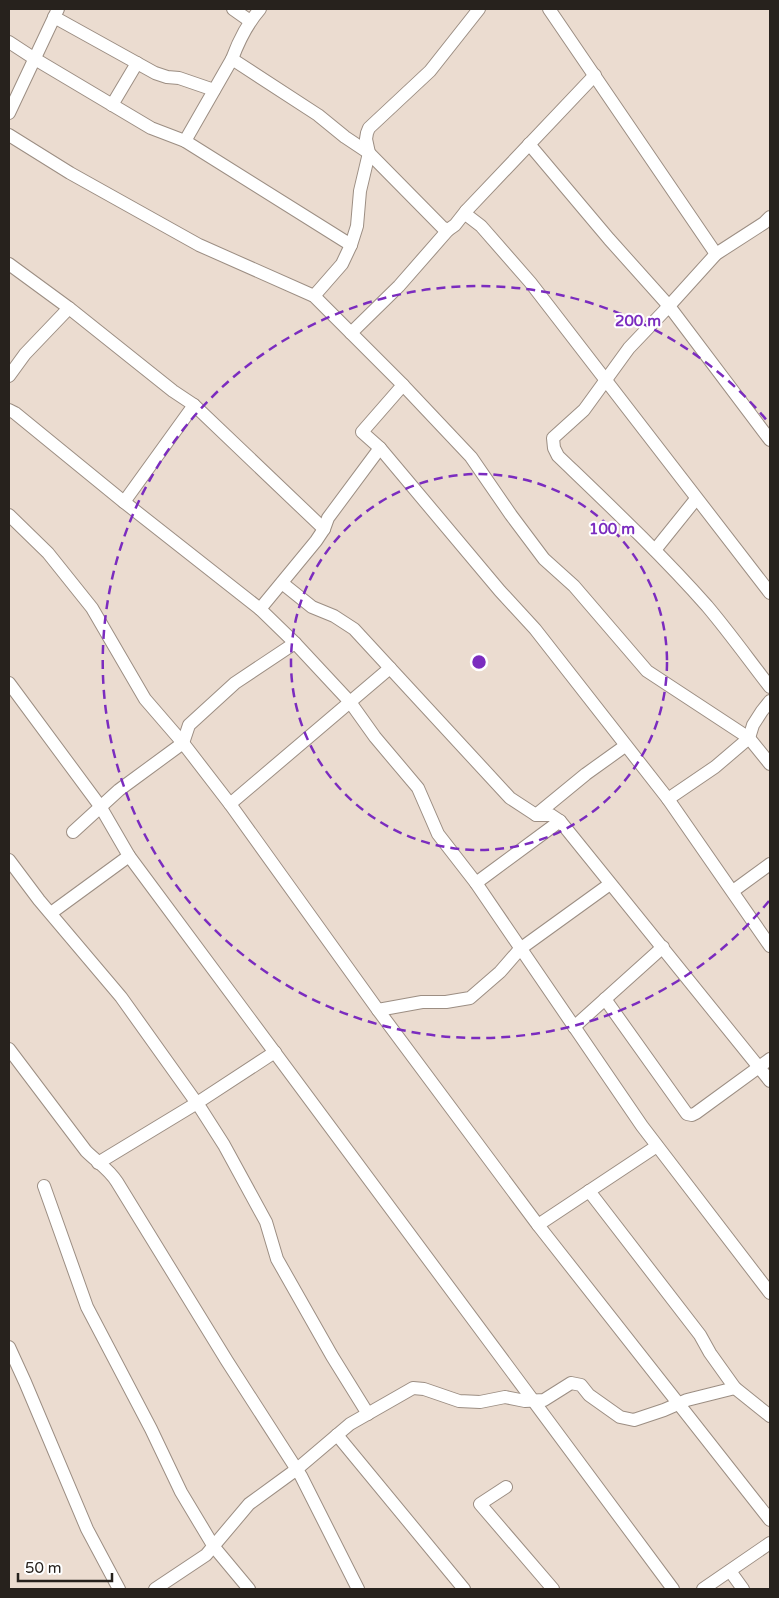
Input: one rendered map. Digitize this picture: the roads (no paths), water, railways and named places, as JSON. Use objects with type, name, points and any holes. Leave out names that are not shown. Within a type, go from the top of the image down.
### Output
[{"type":"street","points":[[233,9],[250,21]]},
{"type":"street","points":[[185,141],[232,59],[250,21],[260,9]]},
{"type":"street","points":[[314,296],[342,264],[351,245],[357,226],[360,191],[369,153],[366,139],[369,128],[430,71],[479,9]]},
{"type":"street","points":[[549,9],[716,254]]},
{"type":"street","points":[[9,113],[56,13],[155,73],[179,78],[214,90]]},
{"type":"street","points":[[9,42],[151,128],[185,141],[351,245]]},
{"type":"street","points":[[232,59],[318,115],[345,137],[369,153],[442,227],[448,230]]},
{"type":"street","points":[[112,105],[138,63]]},
{"type":"street","points":[[351,334],[399,286],[448,230],[455,225],[466,211],[595,75]]},
{"type":"street","points":[[9,135],[70,173],[199,245],[314,296],[403,385],[471,457],[544,559],[574,586],[647,671],[749,738],[770,764]]},
{"type":"street","points":[[529,144],[609,239],[669,306],[770,440]]},
{"type":"street","points":[[466,211],[468,216],[481,226],[530,282],[770,593]]},
{"type":"street","points":[[768,225],[716,254],[629,348],[584,410],[553,438],[554,448],[558,456],[656,550],[708,607],[770,687]]},
{"type":"street","points":[[9,264],[194,405],[324,529]]},
{"type":"street","points":[[9,376],[25,354],[69,308]]},
{"type":"street","points":[[403,385],[362,432],[380,448],[500,591],[535,629],[668,799],[770,946]]},
{"type":"street","points":[[124,502],[194,405]]},
{"type":"street","points":[[9,410],[260,609],[350,702],[374,737],[418,788],[438,834],[476,883],[657,1146],[770,1293]]},
{"type":"street","points":[[260,609],[298,565],[324,529],[328,518],[380,448]]},
{"type":"street","points":[[656,550],[696,498]]},
{"type":"street","points":[[9,515],[48,553],[92,608],[145,699],[183,743],[230,804],[378,1010],[538,1225],[770,1520]]},
{"type":"street","points":[[282,583],[312,607],[334,616],[354,629],[510,798],[536,815],[550,815],[560,821],[663,947],[765,1063],[770,1080]]},
{"type":"street","points":[[74,832],[119,790],[183,743],[189,725],[217,698],[235,683],[294,643]]},
{"type":"street","points":[[230,804],[390,668]]},
{"type":"street","points":[[9,683],[100,806],[129,856],[673,1589]]},
{"type":"street","points":[[668,799],[715,768],[749,738],[762,710],[770,701]]},
{"type":"street","points":[[536,815],[586,774],[625,746]]},
{"type":"street","points":[[476,883],[560,821]]},
{"type":"street","points":[[51,913],[129,856]]},
{"type":"street","points":[[9,860],[27,886],[121,997],[197,1102],[224,1145],[266,1222],[276,1259],[368,1414]]},
{"type":"street","points":[[733,891],[770,864]]},
{"type":"street","points":[[378,1010],[422,1002],[446,1002],[470,998],[500,972],[520,949],[610,884]]},
{"type":"street","points":[[574,1027],[663,947]]},
{"type":"street","points":[[605,999],[687,1114],[692,1115],[765,1063]]},
{"type":"street","points":[[9,1049],[86,1151],[98,1163],[110,1171],[118,1182],[296,1469],[358,1589]]},
{"type":"street","points":[[98,1163],[275,1052]]},
{"type":"street","points":[[538,1225],[657,1146]]},
{"type":"street","points":[[44,1186],[87,1307],[182,1492],[214,1547],[249,1589]]},
{"type":"street","points":[[589,1191],[700,1335],[710,1354],[735,1388],[770,1416]]},
{"type":"street","points":[[9,1347],[87,1529],[119,1589]]},
{"type":"street","points":[[155,1589],[206,1555],[249,1504],[296,1469],[350,1424],[414,1388],[424,1389],[459,1401],[480,1402],[505,1397],[533,1401],[544,1400],[570,1383],[581,1385],[589,1395],[620,1417],[634,1420],[687,1400],[735,1388]]},
{"type":"street","points":[[337,1436],[464,1589]]},
{"type":"street","points":[[506,1488],[480,1504],[552,1589]]},
{"type":"street","points":[[703,1589],[770,1543]]},
{"type":"street","points":[[730,1571],[743,1589]]}]
